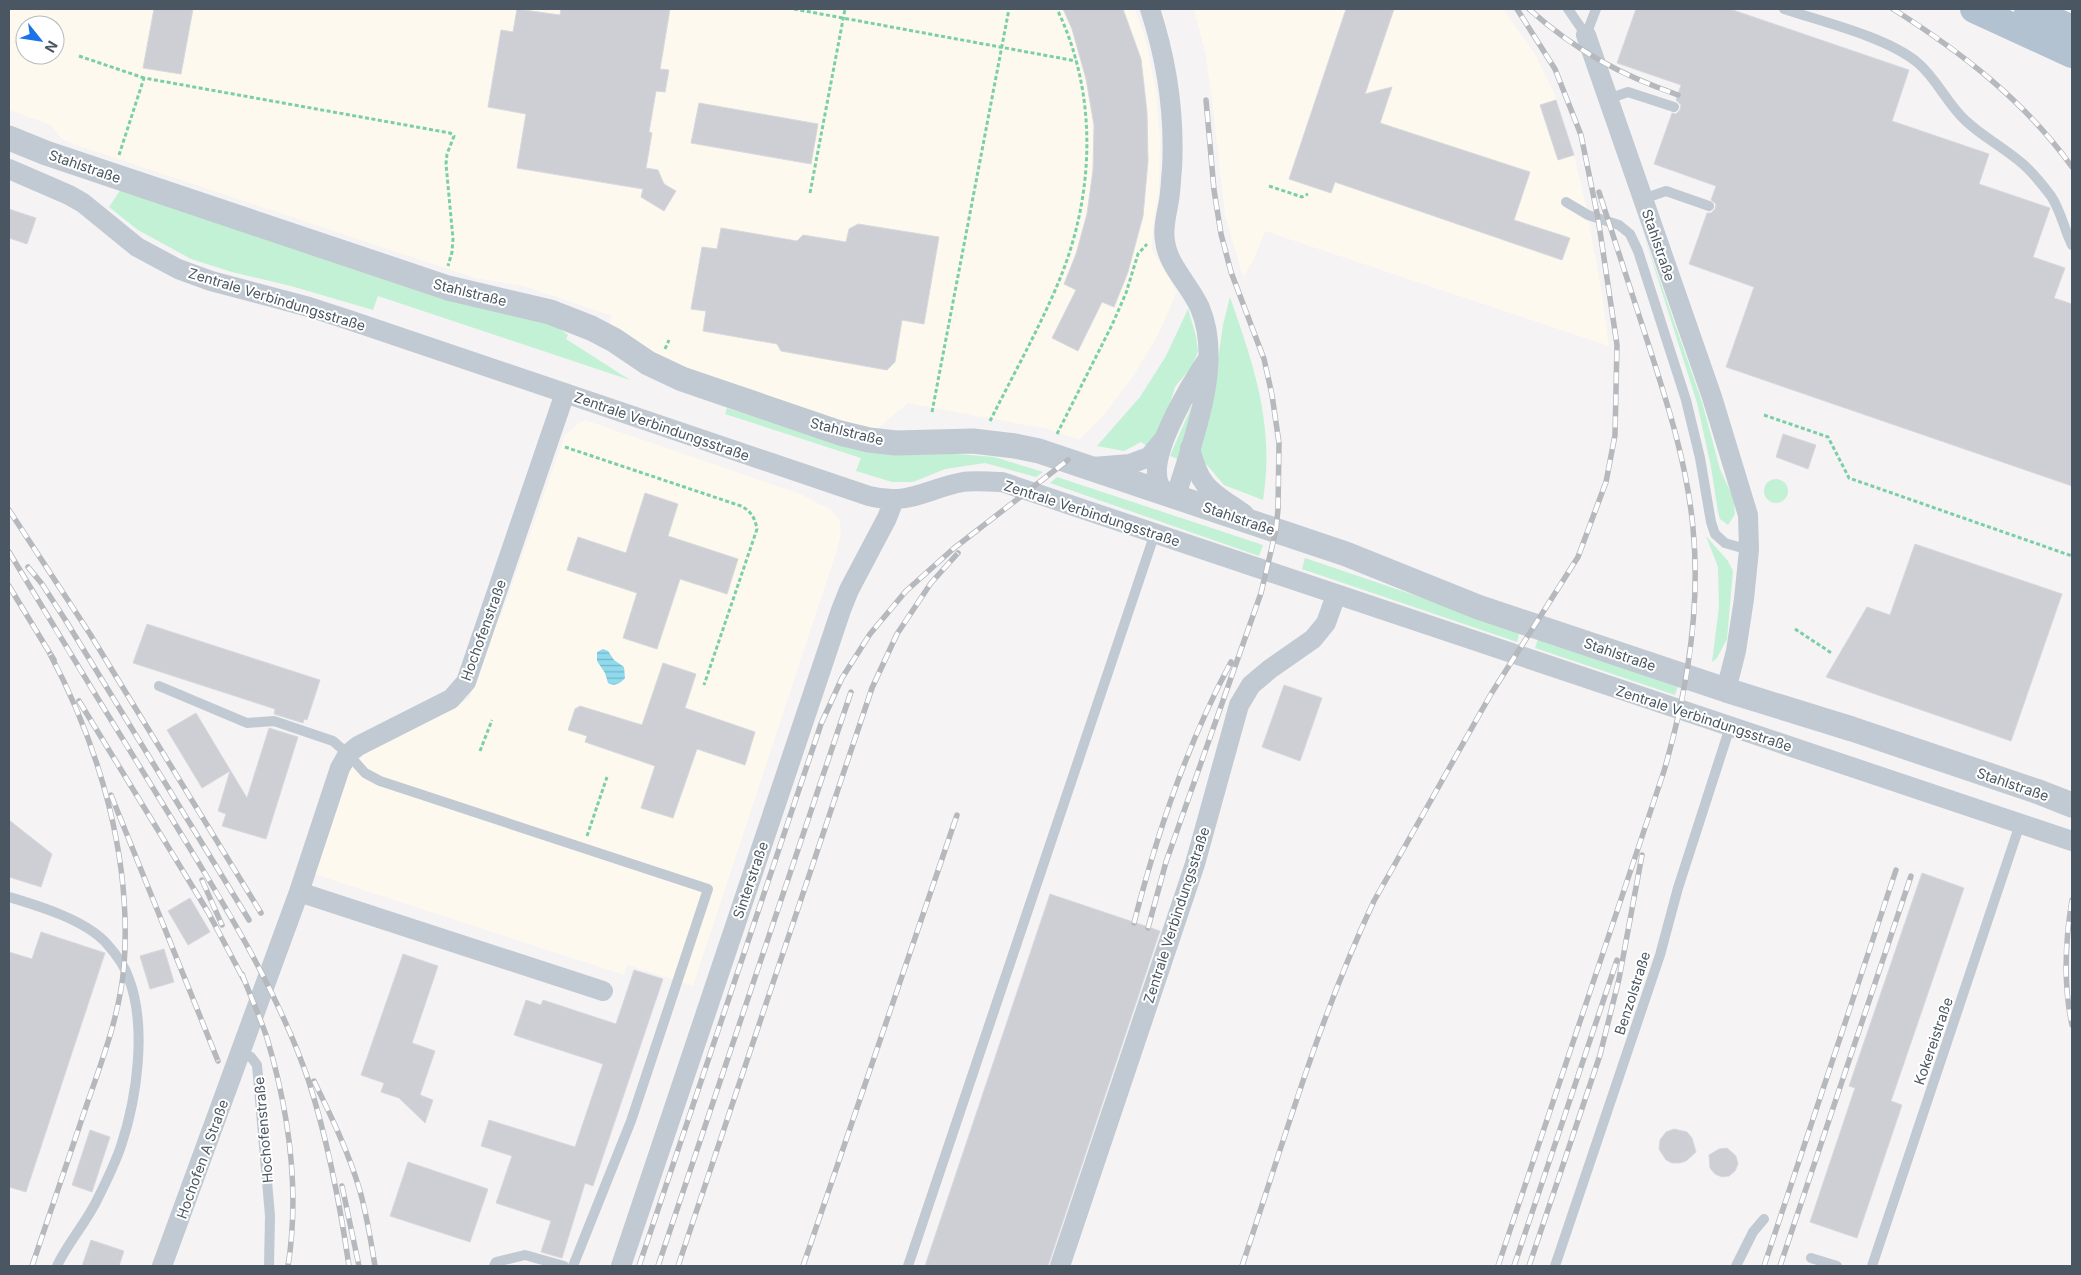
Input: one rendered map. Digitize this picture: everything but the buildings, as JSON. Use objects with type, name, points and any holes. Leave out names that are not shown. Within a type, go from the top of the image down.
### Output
[{"type":"main road","points":[[1974,9],[2072,54]]},
{"type":"main road","points":[[2028,9],[2072,29]]},
{"type":"street","points":[[1150,9],[1160,40],[1170,91],[1172,130],[1170,192],[1164,231],[1165,243],[1170,256],[1200,308],[1207,333],[1208,358],[1204,397],[1190,448],[1169,494]]},
{"type":"street","name":"Stahlstraße","points":[[1586,35],[1712,397],[1748,514],[1749,550],[1744,600],[1726,690]]},
{"type":"street","name":"Stahlstraße","points":[[9,138],[46,153],[448,288],[550,312],[591,328],[614,340],[648,364],[682,379],[840,433],[869,440],[896,443],[973,441],[1039,451],[1392,571],[1478,607],[1726,690],[1826,721],[2036,791],[2072,805]]},
{"type":"street","name":"Zentrale Verbindungsstraße","points":[[9,169],[83,203],[137,247],[178,269],[211,281],[349,320],[869,496],[894,500],[912,498],[963,482],[1002,482],[2072,841]]},
{"type":"street","points":[[1169,494],[1157,475],[1158,461],[1167,435],[1187,391],[1208,358]]},
{"type":"street","name":"Hochofenstraße","points":[[348,754],[358,746],[451,699],[466,682],[565,393]]},
{"type":"street","points":[[1089,467],[1130,464],[1149,457],[1167,435]]},
{"type":"street","points":[[1190,448],[1195,470],[1204,485],[1261,525]]},
{"type":"street","name":"Sinterstraße","points":[[620,1266],[841,610],[849,590],[887,518],[894,500]]},
{"type":"street","name":"Zentrale Verbindungsstraße","points":[[1060,1266],[1194,864],[1239,705],[1251,685],[1270,669],[1313,639],[1326,623],[1336,595]]},
{"type":"street","points":[[241,1052],[299,892],[340,768],[348,754]]},
{"type":"street","points":[[299,892],[603,991]]},
{"type":"street","name":"Hochofen A Straße","points":[[162,1266],[241,1052]]},
{"type":"lane","points":[[1568,9],[1586,35]]},
{"type":"lane","points":[[1586,35],[1596,9]]},
{"type":"lane","points":[[1784,9],[1885,43],[1919,64],[1965,120],[2020,161],[2034,175],[2059,210],[2072,245]]},
{"type":"lane","points":[[1608,99],[1628,92],[1674,107]]},
{"type":"lane","points":[[1643,199],[1666,190],[1709,206]]},
{"type":"lane","points":[[1566,202],[1588,215],[1619,225],[1630,234],[1638,251],[1686,400],[1700,458],[1710,522],[1715,534],[1724,543],[1736,548],[1749,550]]},
{"type":"lane","points":[[908,1266],[1155,534]]},
{"type":"lane","points":[[159,686],[247,723],[274,721],[333,742],[348,754],[365,773],[380,781],[708,890],[631,1121],[573,1266]]},
{"type":"lane","name":"Benzolstraße","points":[[1554,1266],[1660,955],[1678,888],[1730,727]]},
{"type":"lane","name":"Kokereistraße","points":[[1872,1266],[2020,824]]},
{"type":"lane","points":[[9,897],[40,906],[75,920],[106,942],[130,979],[135,1004],[139,1042],[136,1088],[121,1147],[97,1200],[57,1266]]},
{"type":"lane","name":"Hochofenstraße","points":[[241,1052],[251,1057],[258,1065],[270,1216],[269,1266]]},
{"type":"lane","points":[[1736,1266],[1753,1232],[1764,1219]]},
{"type":"lane","points":[[494,1266],[496,1262],[525,1255],[564,1266]]},
{"type":"lane","points":[[1811,1258],[1837,1266]]},
{"type":"path","points":[[794,9],[1076,61]]},
{"type":"path","points":[[810,193],[844,9]]},
{"type":"path","points":[[932,412],[1009,9]]},
{"type":"path","points":[[990,423],[1059,281],[1081,211],[1087,169],[1087,126],[1082,83],[1068,32],[1057,9]]},
{"type":"path","points":[[79,56],[144,78],[450,133],[454,136],[447,154],[446,164],[453,246],[447,269]]},
{"type":"path","points":[[116,163],[144,78]]},
{"type":"path","points":[[1269,186],[1302,197],[1308,194]]},
{"type":"path","points":[[1057,435],[1112,325],[1126,293],[1138,254],[1149,239]]},
{"type":"path","points":[[1764,415],[1828,437],[1849,478],[2072,556]]},
{"type":"path","points":[[558,445],[741,506],[751,513],[756,520],[757,529],[704,685]]},
{"type":"path","points":[[1795,629],[1833,654]]},
{"type":"path","points":[[480,751],[492,720]]},
{"type":"path","points":[[583,848],[607,777]]},
{"type":"shaded area","points":[[9,9],[1135,9],[1146,41],[1156,91],[1160,140],[1159,189],[1152,250],[1177,292],[1157,337],[1132,378],[1103,416],[1079,440],[1048,429],[908,403],[876,430],[847,423],[690,370],[658,357],[609,324],[612,316],[524,286],[475,278],[70,143],[61,138],[51,125],[9,110]]},
{"type":"shaded area","points":[[1194,9],[1503,9],[1535,54],[1555,95],[1572,147],[1584,197],[1600,282],[1609,346],[1265,231],[1255,257],[1243,277],[1225,215],[1206,56]]},
{"type":"shaded area","points":[[585,420],[800,494],[831,510],[840,520],[841,533],[837,550],[693,986],[627,965],[624,975],[314,874],[347,774],[361,757],[376,747],[469,699],[499,616],[501,616],[565,435]]},
{"type":"green space","points":[[121,189],[540,319],[557,327],[568,335],[566,339],[630,380],[378,296],[373,310],[191,259],[138,230],[109,207]]},
{"type":"green space","points":[[1644,235],[1702,402],[1720,469],[1734,500],[1735,514],[1728,525],[1720,519],[1697,403]]},
{"type":"green space","points":[[1230,297],[1254,372],[1264,421],[1266,473],[1263,500],[1224,485],[1207,465],[1203,465],[1199,447]]},
{"type":"green space","points":[[1188,309],[1196,336],[1198,351],[1193,365],[1175,387],[1168,410],[1148,447],[1141,442],[1124,451],[1097,446],[1140,397],[1166,356]]},
{"type":"green space","points":[[1196,396],[1178,459],[1170,456]]},
{"type":"green space","points":[[727,408],[837,444],[994,457],[1043,472],[1036,477],[985,463],[945,469],[913,482],[892,482],[856,471],[861,458],[725,414]]},
{"type":"green space","points":[[1057,477],[1263,545],[1259,556],[1050,483]]},
{"type":"green space","points":[[1776,479],[1785,482],[1788,491],[1785,500],[1776,503],[1767,500],[1764,491],[1767,482]]},
{"type":"green space","points":[[1706,536],[1728,561],[1733,571],[1727,639],[1717,658],[1712,662],[1719,607],[1718,567]]},
{"type":"green space","points":[[1305,558],[1520,631],[1517,642],[1302,569]]},
{"type":"green space","points":[[1539,636],[1679,683],[1675,695],[1535,648]]},
{"type":"water","points":[[603,649],[608,651],[614,660],[624,667],[625,678],[618,684],[608,683],[605,673],[597,661],[597,652]]},
{"type":"railway","points":[[1242,1266],[1319,1036],[1354,945],[1374,901],[1491,694],[1578,557],[1606,482],[1615,435],[1617,345],[1598,218],[1581,135],[1555,69],[1517,9]]},
{"type":"railway","points":[[1529,9],[1546,24],[1599,60],[1636,79],[1678,95]]},
{"type":"railway","points":[[1893,9],[1967,60],[2013,99],[2054,143],[2072,167]]},
{"type":"railway","points":[[1148,928],[1166,862],[1261,593],[1276,530],[1278,509],[1279,443],[1272,395],[1264,359],[1231,272],[1221,234],[1214,190],[1206,100]]},
{"type":"railway","points":[[1498,1266],[1664,771],[1685,681],[1693,620],[1695,589],[1693,528],[1681,456],[1662,386],[1599,192]]},
{"type":"railway","points":[[639,1266],[821,724],[842,678],[870,634],[906,591],[953,549],[1068,460]]},
{"type":"railway","points":[[9,510],[90,634],[261,913]]},
{"type":"railway","points":[[9,552],[210,882],[248,947],[281,1013],[309,1082],[322,1127],[337,1196],[349,1266]]},
{"type":"railway","points":[[678,1266],[872,688],[897,634],[931,583],[958,553]]},
{"type":"railway","points":[[28,567],[42,584],[66,621],[249,920]]},
{"type":"railway","points":[[9,586],[54,660]]},
{"type":"railway","points":[[32,1266],[110,1035],[119,1001],[124,966],[123,885],[109,805],[84,727],[50,654]]},
{"type":"railway","points":[[1134,923],[1163,822],[1187,757],[1231,662]]},
{"type":"railway","points":[[658,1266],[851,692]]},
{"type":"railway","points":[[79,701],[208,912],[244,980]]},
{"type":"railway","points":[[111,795],[218,1061]]},
{"type":"railway","points":[[803,1266],[957,815]]},
{"type":"railway","points":[[1529,1266],[1600,1055],[1619,979],[1642,855]]},
{"type":"railway","points":[[1764,1266],[1896,870]]},
{"type":"railway","points":[[1780,1266],[1911,876]]},
{"type":"railway","points":[[202,880],[222,925]]},
{"type":"railway","points":[[2072,900],[2066,962],[2067,994],[2072,1025]]},
{"type":"railway","points":[[1514,1266],[1617,960]]},
{"type":"railway","points":[[242,974],[267,1038],[275,1066],[286,1123],[290,1151],[293,1209],[288,1266]]},
{"type":"railway","points":[[314,1081],[356,1177],[365,1210],[375,1266]]},
{"type":"railway","points":[[342,1186],[359,1266]]}]
